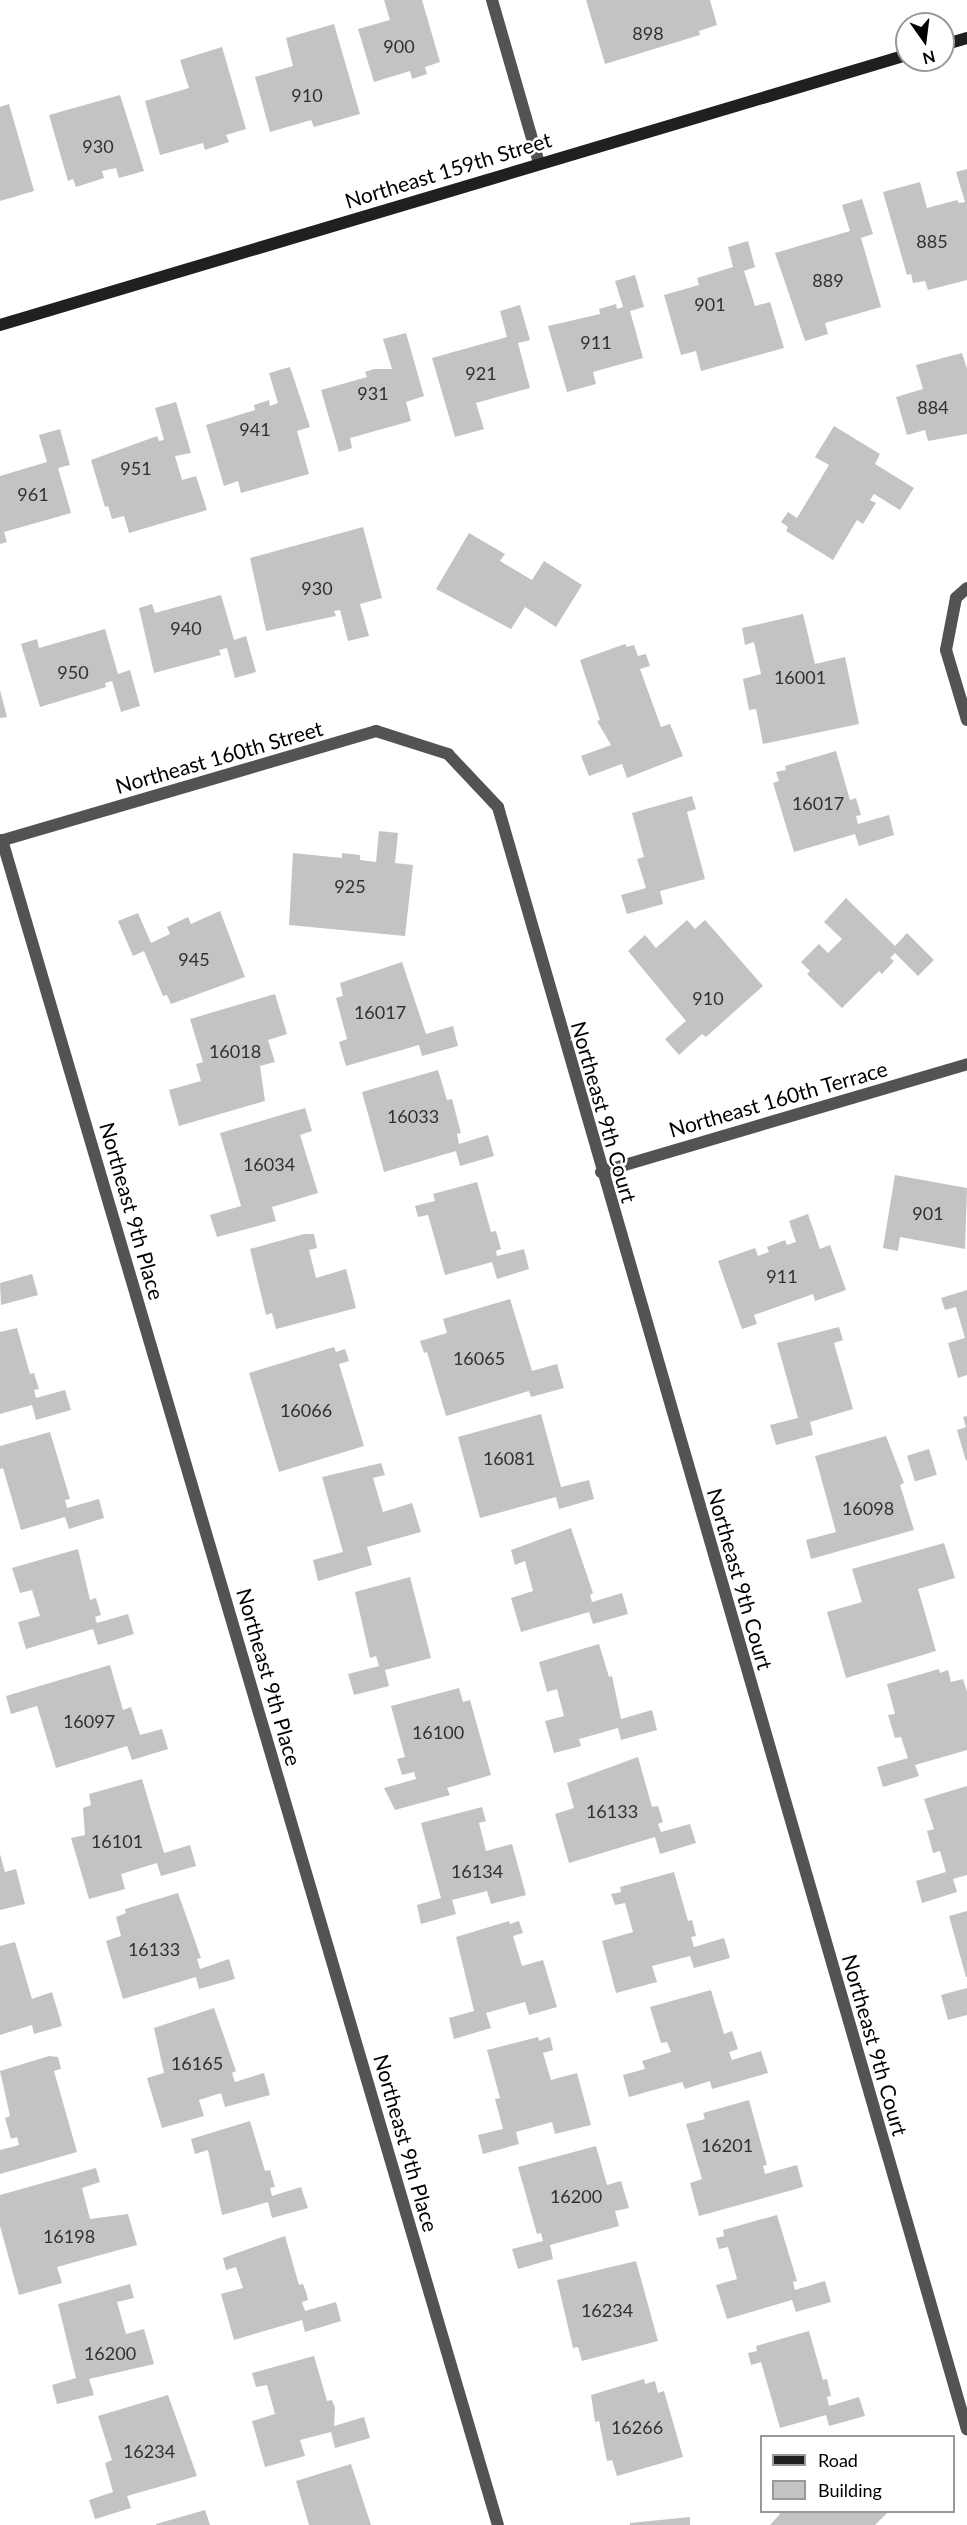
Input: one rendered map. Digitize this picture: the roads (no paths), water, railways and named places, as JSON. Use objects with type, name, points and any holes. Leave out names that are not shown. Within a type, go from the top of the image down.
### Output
[{"type":"street","points":[[492,0],[539,163]]},
{"type":"street","name":"Northeast 159th Street","points":[[0,325],[895,59]]},
{"type":"street","points":[[967,588],[957,598],[946,650],[967,720]]},
{"type":"street","name":"Northeast 160th Street","points":[[1,841],[376,731],[448,754]]},
{"type":"street","name":"Northeast 9th Court","points":[[448,754],[498,807],[601,1172],[967,2430]]},
{"type":"street","name":"Northeast 9th Place","points":[[1,841],[498,2525]]},
{"type":"street","name":"Northeast 160th Terrace","points":[[601,1172],[967,1064]]}]
